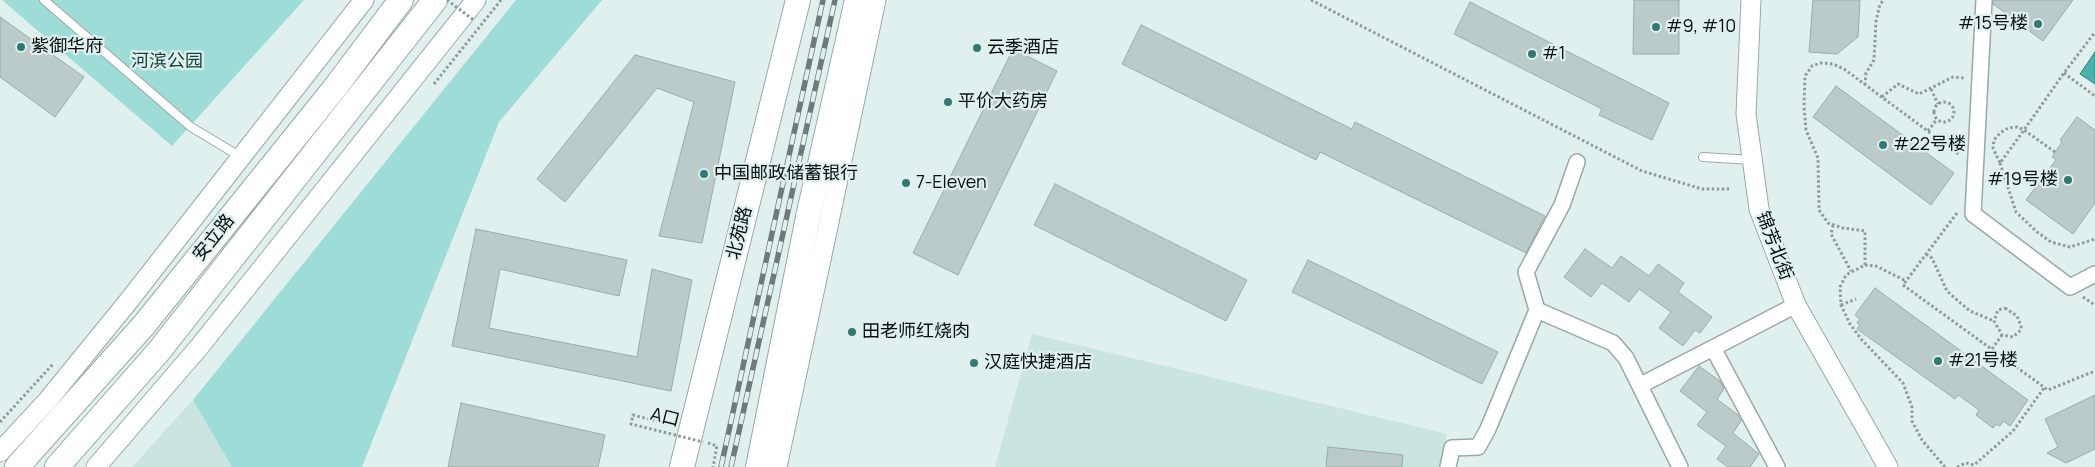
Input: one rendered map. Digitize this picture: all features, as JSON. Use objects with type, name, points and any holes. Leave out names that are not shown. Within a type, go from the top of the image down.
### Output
[{"type":"main road","name":"安立路","points":[[16,467],[144,325],[334,89],[400,0]]},
{"type":"main road","name":"安立路","points":[[57,467],[159,351],[435,0]]},
{"type":"main road","name":"北苑路","points":[[682,467],[798,0]]},
{"type":"main road","points":[[758,467],[808,216],[858,0]]},
{"type":"street","name":"安立路","points":[[0,452],[54,393],[364,0]]},
{"type":"street","points":[[96,467],[200,346],[476,0]]},
{"type":"street","points":[[777,467],[876,0]]},
{"type":"street","name":"锦芳北街","points":[[1752,0],[1746,114],[1758,209],[1796,305],[1888,467]]},
{"type":"street","points":[[1984,0],[1973,214],[2070,286],[2095,274]]},
{"type":"street","points":[[1448,467],[1452,448],[1478,447],[1488,430],[1537,310],[1526,272],[1562,205],[1577,162]]},
{"type":"street","points":[[1641,385],[1796,305]]},
{"type":"street","points":[[1537,310],[1612,343],[1626,358],[1680,467]]},
{"type":"street","points":[[1712,348],[1777,467]]},
{"type":"lane","points":[[44,0],[191,127],[241,157]]},
{"type":"lane","points":[[1703,157],[1752,160]]},
{"type":"path","points":[[447,0],[475,21]]},
{"type":"path","points":[[1311,0],[1642,171],[1702,188],[1729,188]]},
{"type":"path","points":[[1865,85],[1866,73],[1874,60],[1876,21],[1880,4],[1884,0]]},
{"type":"path","points":[[2000,163],[2095,32]]},
{"type":"path","points":[[1865,265],[1864,230],[1828,223],[1819,210],[1818,158],[1806,130],[1804,106],[1805,76],[1812,66],[1821,63],[1833,64],[1844,68],[1975,166]]},
{"type":"path","points":[[2064,73],[2095,96]]},
{"type":"path","points":[[1882,97],[1898,84],[1919,94],[1953,77],[1980,79]]},
{"type":"path","points":[[1931,89],[1938,104],[1934,113],[1937,119],[1946,122],[1952,119],[1955,113],[1953,107],[1948,103],[1938,104]]},
{"type":"path","points":[[1928,131],[1937,119]]},
{"type":"path","points":[[2055,152],[2024,130],[2008,128],[1994,140],[1993,148],[2000,163],[2005,186],[2016,212],[2037,232],[2051,242],[2070,247],[2095,240]]},
{"type":"path","points":[[1974,190],[1903,284],[2048,390],[2095,370]]},
{"type":"path","points":[[1834,225],[1831,234],[1851,271]]},
{"type":"path","points":[[1926,254],[1932,258],[1939,277],[1952,296],[1970,311],[1994,321]]},
{"type":"path","points":[[1906,281],[1876,266],[1865,265],[1851,271],[1840,287],[1841,306],[1862,340],[1903,383],[1912,407],[1912,420],[1919,434],[1945,467]]},
{"type":"path","points":[[1841,306],[1856,299]]},
{"type":"path","points":[[2000,308],[2009,310],[2019,320],[2021,326],[2019,333],[2012,337],[2002,335],[1994,321],[1994,316],[2000,308]]},
{"type":"path","points":[[1992,349],[2002,335]]},
{"type":"path","points":[[1957,467],[1966,463],[1975,466],[2013,430],[2044,388]]},
{"type":"path","name":"A口","points":[[664,423],[633,415],[632,424],[717,446],[712,467]]},
{"type":"shaded area","points":[[2095,52],[2095,84],[2080,74]]},
{"type":"shaded area","points":[[1032,334],[1447,434],[1439,467],[995,467]]},
{"type":"shaded area","points":[[193,400],[232,467],[132,467]]},
{"type":"green space","name":"河滨公园","points":[[2,0],[304,0],[172,146]]},
{"type":"green space","points":[[516,0],[602,0],[499,122],[362,467],[232,467],[193,400]]},
{"type":"building","name":"#9, #10","points":[[1634,0],[1679,0],[1679,54],[1633,54]]},
{"type":"building","points":[[1813,0],[1860,0],[1858,37],[1837,54],[1809,52]]},
{"type":"building","name":"#15号楼","points":[[1993,0],[2073,0],[2043,41],[1993,4]]},
{"type":"building","name":"#1","points":[[1470,2],[1669,103],[1652,140],[1599,115],[1602,109],[1454,34]]},
{"type":"building","name":"紫御华府","points":[[0,17],[84,77],[55,117],[0,77]]},
{"type":"building","points":[[1141,25],[1352,129],[1355,122],[1545,216],[1526,253],[1320,152],[1316,160],[1122,64]]},
{"type":"building","points":[[1013,49],[1057,71],[958,275],[913,253]]},
{"type":"building","points":[[635,55],[735,82],[702,243],[659,236],[694,102],[657,88],[565,202],[537,179]]},
{"type":"building","name":"#22号楼","points":[[1836,86],[1954,173],[1931,205],[1813,117]]},
{"type":"building","name":"#19号楼","points":[[2077,117],[2095,130],[2095,203],[2073,234],[2026,200],[2056,160],[2052,157],[2062,142],[2060,140]]},
{"type":"building","points":[[1055,184],[1247,280],[1226,321],[1034,225]]},
{"type":"building","points":[[476,229],[627,260],[619,296],[500,269],[489,328],[637,357],[652,269],[692,280],[671,391],[452,346]]},
{"type":"building","points":[[1585,249],[1612,268],[1621,256],[1649,276],[1658,264],[1684,283],[1678,292],[1712,317],[1700,333],[1695,330],[1683,346],[1659,328],[1671,312],[1639,289],[1629,302],[1602,283],[1591,297],[1564,277]]},
{"type":"building","points":[[1308,260],[1498,352],[1482,384],[1292,292]]},
{"type":"building","name":"#21号楼","points":[[1875,288],[2028,400],[2010,426],[2003,421],[2000,426],[1996,424],[1993,428],[1976,415],[1979,410],[1958,395],[1955,399],[1857,329],[1860,325],[1857,323],[1860,319],[1855,315]]},
{"type":"building","points":[[1699,366],[1720,381],[1724,389],[1717,399],[1738,415],[1741,421],[1733,433],[1759,454],[1750,467],[1728,467],[1717,459],[1726,446],[1697,425],[1707,412],[1680,391]]},
{"type":"building","points":[[2095,395],[2095,449],[2066,463],[2047,453],[2058,447],[2045,419]]},
{"type":"building","points":[[461,403],[605,435],[598,467],[448,467]]},
{"type":"building","points":[[1328,447],[1403,455],[1402,467],[1326,467]]},
{"type":"railway","points":[[721,467],[823,0]]},
{"type":"railway","points":[[731,467],[835,0]]},
{"type":"place","name":"#15号楼","points":[[2038,24]]},
{"type":"place","name":"#9, #10","points":[[1656,27]]},
{"type":"place","name":"紫御华府","points":[[21,47]]},
{"type":"place","name":"云季酒店","points":[[977,48]]},
{"type":"place","name":"#1","points":[[1532,54]]},
{"type":"place","name":"平价大药房","points":[[948,102]]},
{"type":"place","name":"#22号楼","points":[[1883,145]]},
{"type":"place","name":"中国邮政储蓄银行","points":[[704,174]]},
{"type":"place","name":"#19号楼","points":[[2068,180]]},
{"type":"place","name":"7-Eleven","points":[[906,183]]},
{"type":"place","name":"田老师红烧肉","points":[[852,332]]},
{"type":"place","name":"#21号楼","points":[[1938,361]]},
{"type":"place","name":"汉庭快捷酒店","points":[[974,363]]}]
